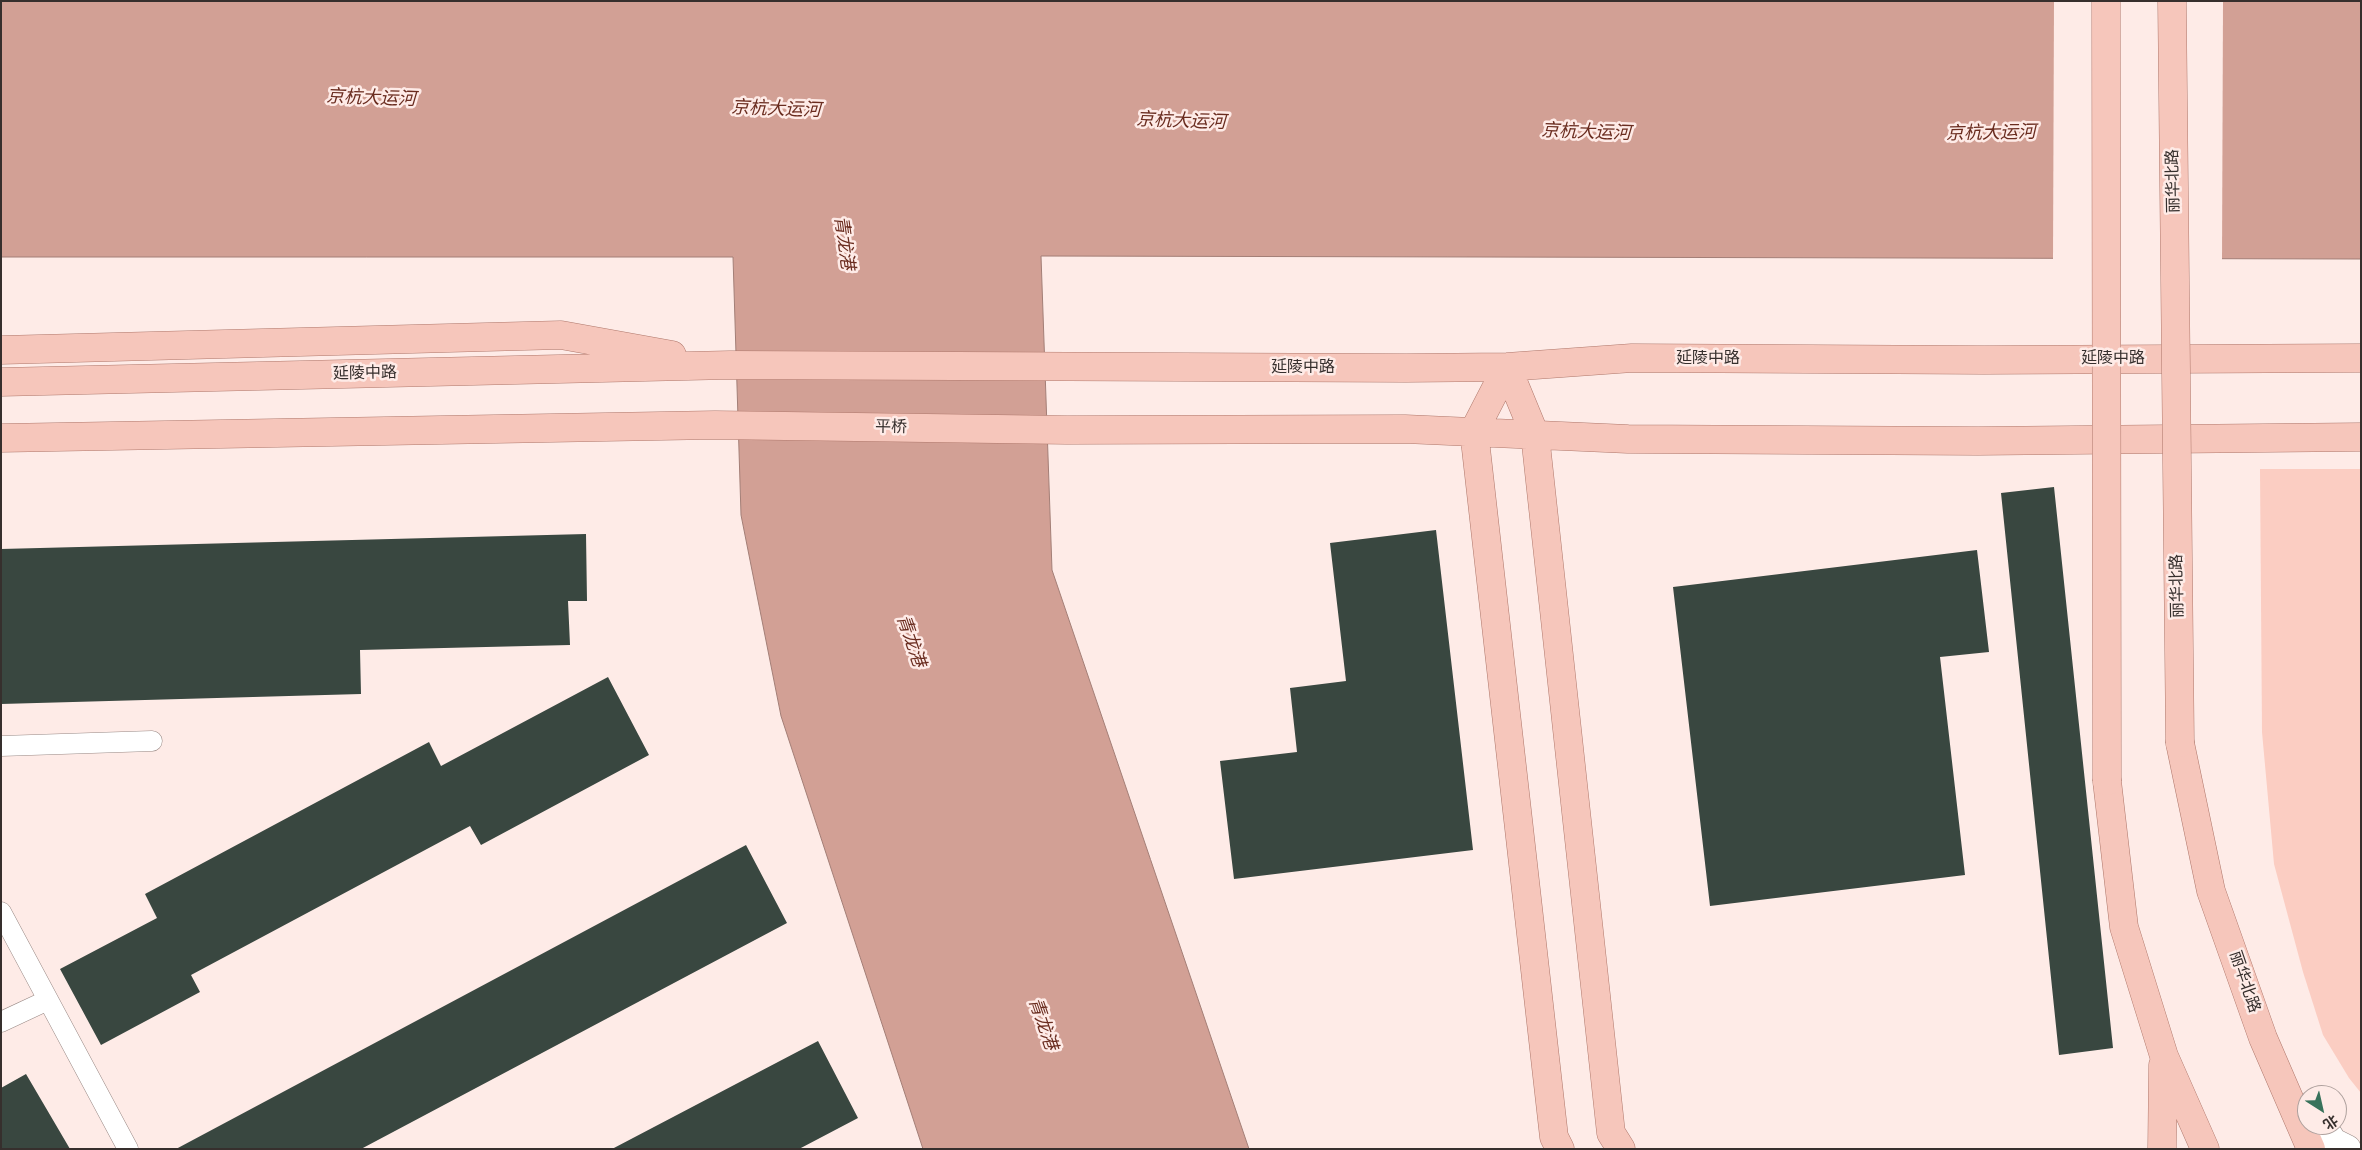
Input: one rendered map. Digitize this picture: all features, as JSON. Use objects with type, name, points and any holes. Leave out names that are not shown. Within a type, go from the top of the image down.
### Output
[{"type":"main road","points":[[2106,1],[2107,781],[2124,927],[2164,1056],[2205,1149]]},
{"type":"main road","name":"丽华北路","points":[[2172,1],[2180,743],[2212,891],[2263,1038],[2311,1149]]},
{"type":"main road","points":[[1,350],[561,335],[730,365]]},
{"type":"main road","name":"延陵中路","points":[[1,382],[730,365],[1508,367],[1632,358],[1994,360],[2361,358]]},
{"type":"main road","points":[[1508,367],[1474,431],[1554,1137],[1560,1149]]},
{"type":"main road","points":[[1508,367],[1536,435],[1541,499],[1611,1133],[1621,1149]]},
{"type":"main road","name":"平桥","points":[[1,438],[715,425],[1067,430],[1405,429],[1474,431]]},
{"type":"main road","points":[[1474,431],[1628,438],[1968,440],[2361,437]]},
{"type":"main road","points":[[2162,1149],[2164,1056]]},
{"type":"street","points":[[2263,1038],[2297,1089]]},
{"type":"street","points":[[2328,1135],[2333,1142],[2347,1149]]},
{"type":"lane","points":[[1,746],[152,741]]},
{"type":"lane","points":[[1,912],[128,1149]]},
{"type":"lane","points":[[1,1022],[48,1000]]},
{"type":"shaded area","points":[[2260,469],[2361,469],[2361,1093],[2349,1078],[2323,1035],[2303,972],[2274,864],[2262,732]]},
{"type":"water","points":[[1,1],[2361,1],[2361,259],[1041,256],[1052,570],[1249,1149],[923,1149],[781,716],[741,515],[733,257],[1,257]]},
{"type":"pier","points":[[2054,1],[2223,1],[2222,261],[2053,261]]},
{"type":"building","points":[[2054,487],[2113,1048],[2059,1055],[2001,493]]},
{"type":"building","points":[[1436,530],[1473,850],[1234,879],[1220,761],[1297,752],[1290,688],[1346,681],[1330,543]]},
{"type":"building","points":[[586,534],[587,601],[568,601],[570,645],[360,650],[361,694],[1,704],[1,549]]},
{"type":"building","points":[[1977,550],[1989,652],[1940,657],[1965,875],[1710,906],[1673,587]]},
{"type":"building","points":[[608,677],[649,755],[481,845],[470,826],[191,975],[200,992],[101,1045],[60,969],[157,918],[145,894],[429,742],[441,766]]},
{"type":"building","points":[[746,845],[787,923],[361,1149],[176,1149]]},
{"type":"building","points":[[818,1041],[858,1118],[799,1149],[612,1149]]},
{"type":"building","points":[[26,1074],[70,1149],[1,1149],[1,1088]]},
{"type":"water label","name":"京杭大运河","points":[[371,99]]},
{"type":"water label","name":"京杭大运河","points":[[776,110]]},
{"type":"water label","name":"京杭大运河","points":[[1181,122]]},
{"type":"water label","name":"京杭大运河","points":[[1586,133]]},
{"type":"water label","name":"京杭大运河","points":[[1991,134]]},
{"type":"water label","name":"青龙港","points":[[843,243]]},
{"type":"water label","name":"青龙港","points":[[910,641]]},
{"type":"water label","name":"青龙港","points":[[1042,1024]]}]
